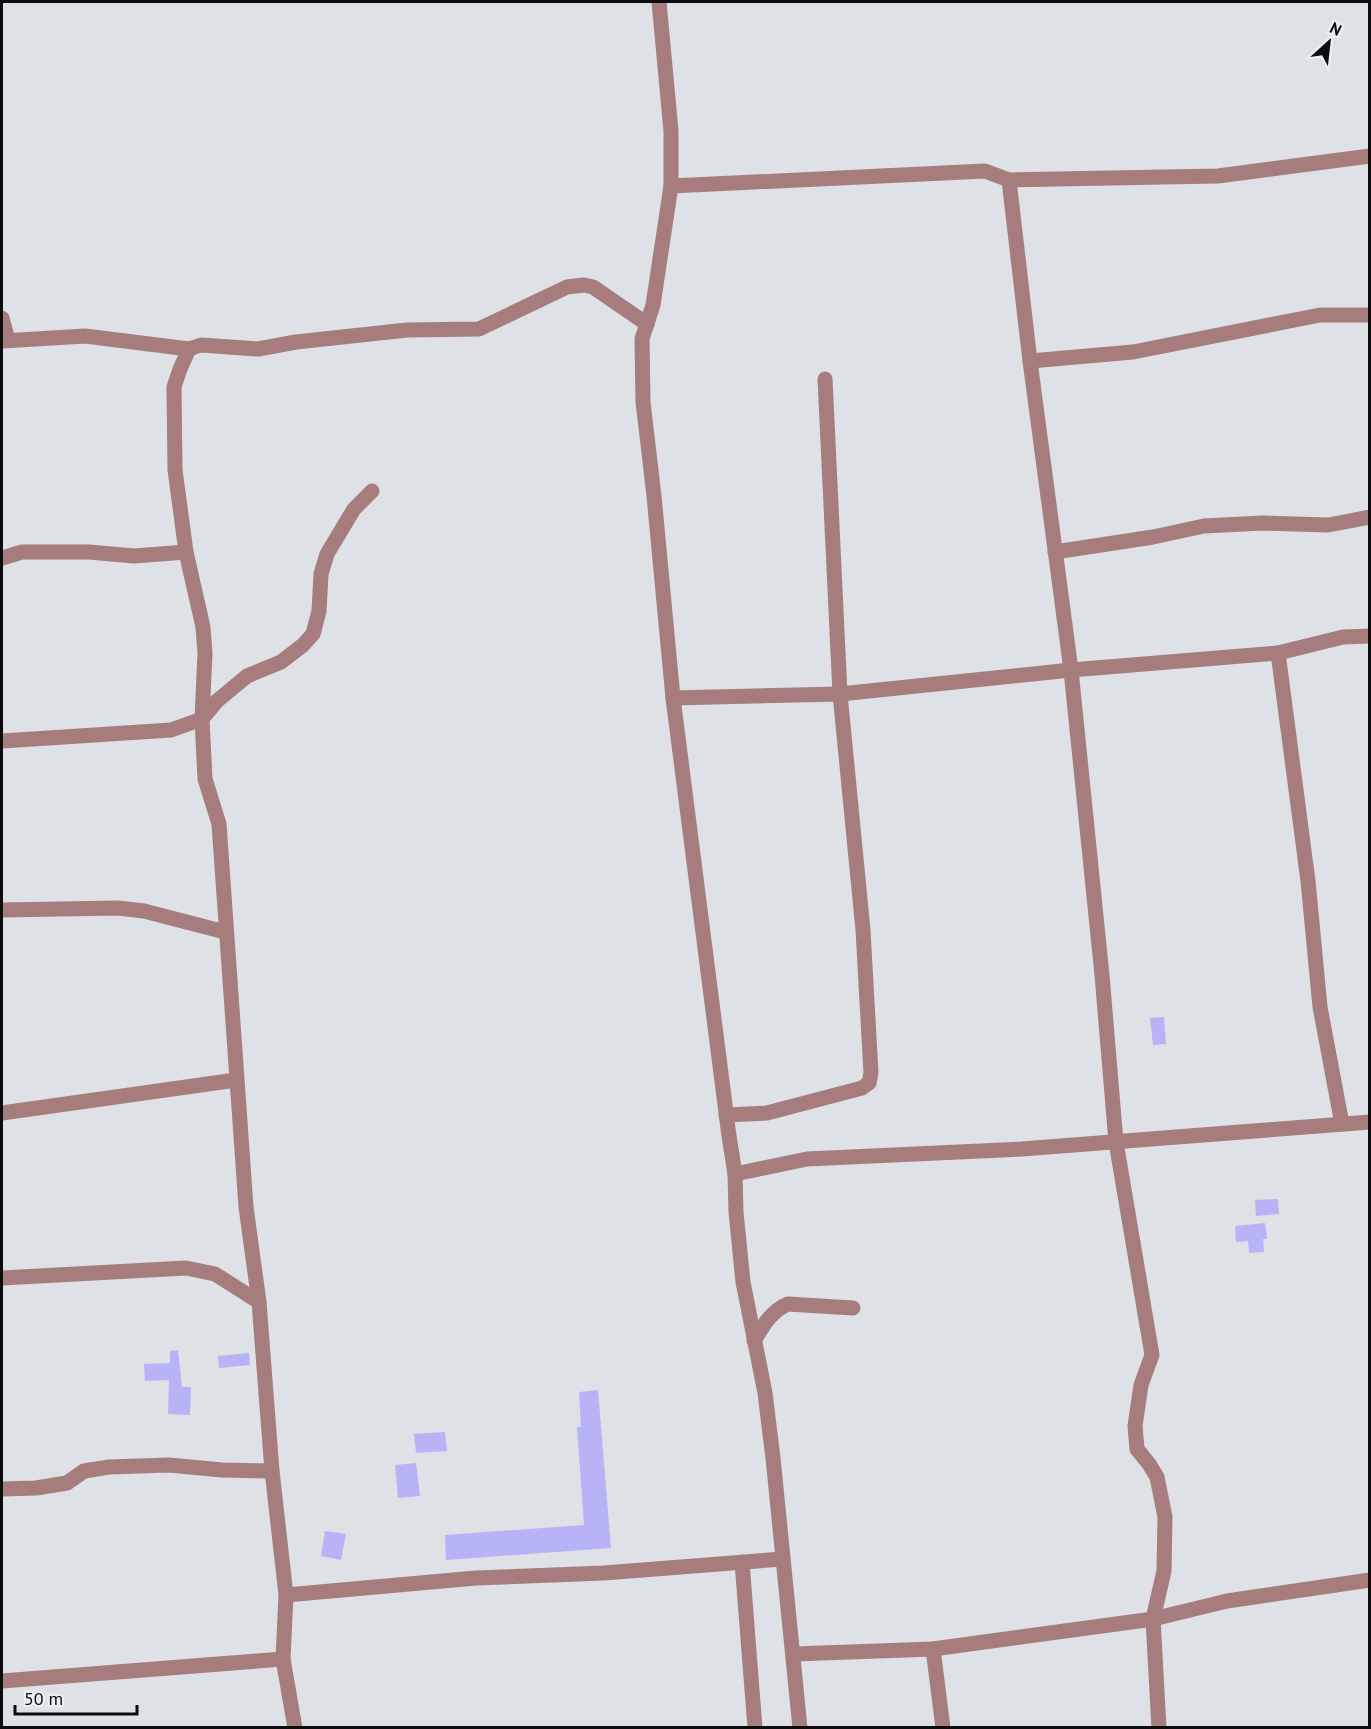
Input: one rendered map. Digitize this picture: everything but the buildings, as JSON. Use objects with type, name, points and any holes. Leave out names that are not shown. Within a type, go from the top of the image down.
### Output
[{"type":"street","points":[[659,2],[671,131],[671,186],[659,269],[642,339],[643,402],[658,530],[673,698],[735,1174],[742,1282],[765,1393],[800,1728]]},
{"type":"street","points":[[671,186],[985,171],[1009,180],[1218,176],[1370,156]]},
{"type":"street","points":[[1009,180],[1030,361],[1071,670],[1102,975],[1116,1142],[1152,1355],[1141,1385],[1134,1425],[1137,1449],[1157,1477],[1165,1517],[1164,1571],[1153,1619],[1159,1728]]},
{"type":"street","points":[[2,318],[5,340],[85,336],[189,349],[201,345],[258,349],[296,342],[407,330],[479,329],[567,287],[584,285],[593,287],[647,324]]},
{"type":"street","points":[[1030,361],[1133,352],[1320,315],[1370,315]]},
{"type":"street","points":[[189,349],[174,387],[175,470],[186,552],[203,627],[205,652],[202,719],[205,779],[219,825],[246,1207],[259,1302],[272,1471],[286,1595],[283,1659],[295,1728]]},
{"type":"street","points":[[726,1115],[767,1113],[862,1089],[868,1083],[871,1073],[863,930],[840,694],[825,379]]},
{"type":"street","points":[[2,741],[171,730],[202,719],[217,700],[247,676],[281,662],[313,634],[319,610],[321,574],[327,554],[332,542],[354,509],[372,491]]},
{"type":"street","points":[[1055,552],[1153,537],[1204,526],[1263,523],[1328,525],[1370,517]]},
{"type":"street","points":[[2,558],[29,552],[89,552],[134,556],[186,552]]},
{"type":"street","points":[[673,698],[840,694],[1071,670],[1278,653],[1343,637],[1370,636]]},
{"type":"street","points":[[1278,653],[1308,881],[1320,1007],[1341,1124]]},
{"type":"street","points":[[2,910],[118,908],[144,911],[225,932]]},
{"type":"street","points":[[2,1113],[236,1080]]},
{"type":"street","points":[[735,1174],[807,1159],[1022,1149],[1370,1122]]},
{"type":"street","points":[[2,1278],[186,1268],[215,1274],[259,1302]]},
{"type":"street","points":[[754,1341],[766,1321],[778,1308],[788,1305],[853,1308]]},
{"type":"street","points":[[2,1489],[67,1484],[84,1471],[109,1467],[169,1465],[222,1470],[272,1471]]},
{"type":"street","points":[[286,1595],[476,1578],[604,1573],[782,1559]]},
{"type":"street","points":[[742,1562],[755,1728]]},
{"type":"street","points":[[794,1654],[933,1649],[1153,1619],[1227,1601],[1370,1580]]},
{"type":"street","points":[[933,1649],[943,1728]]},
{"type":"street","points":[[2,1681],[283,1659]]}]
